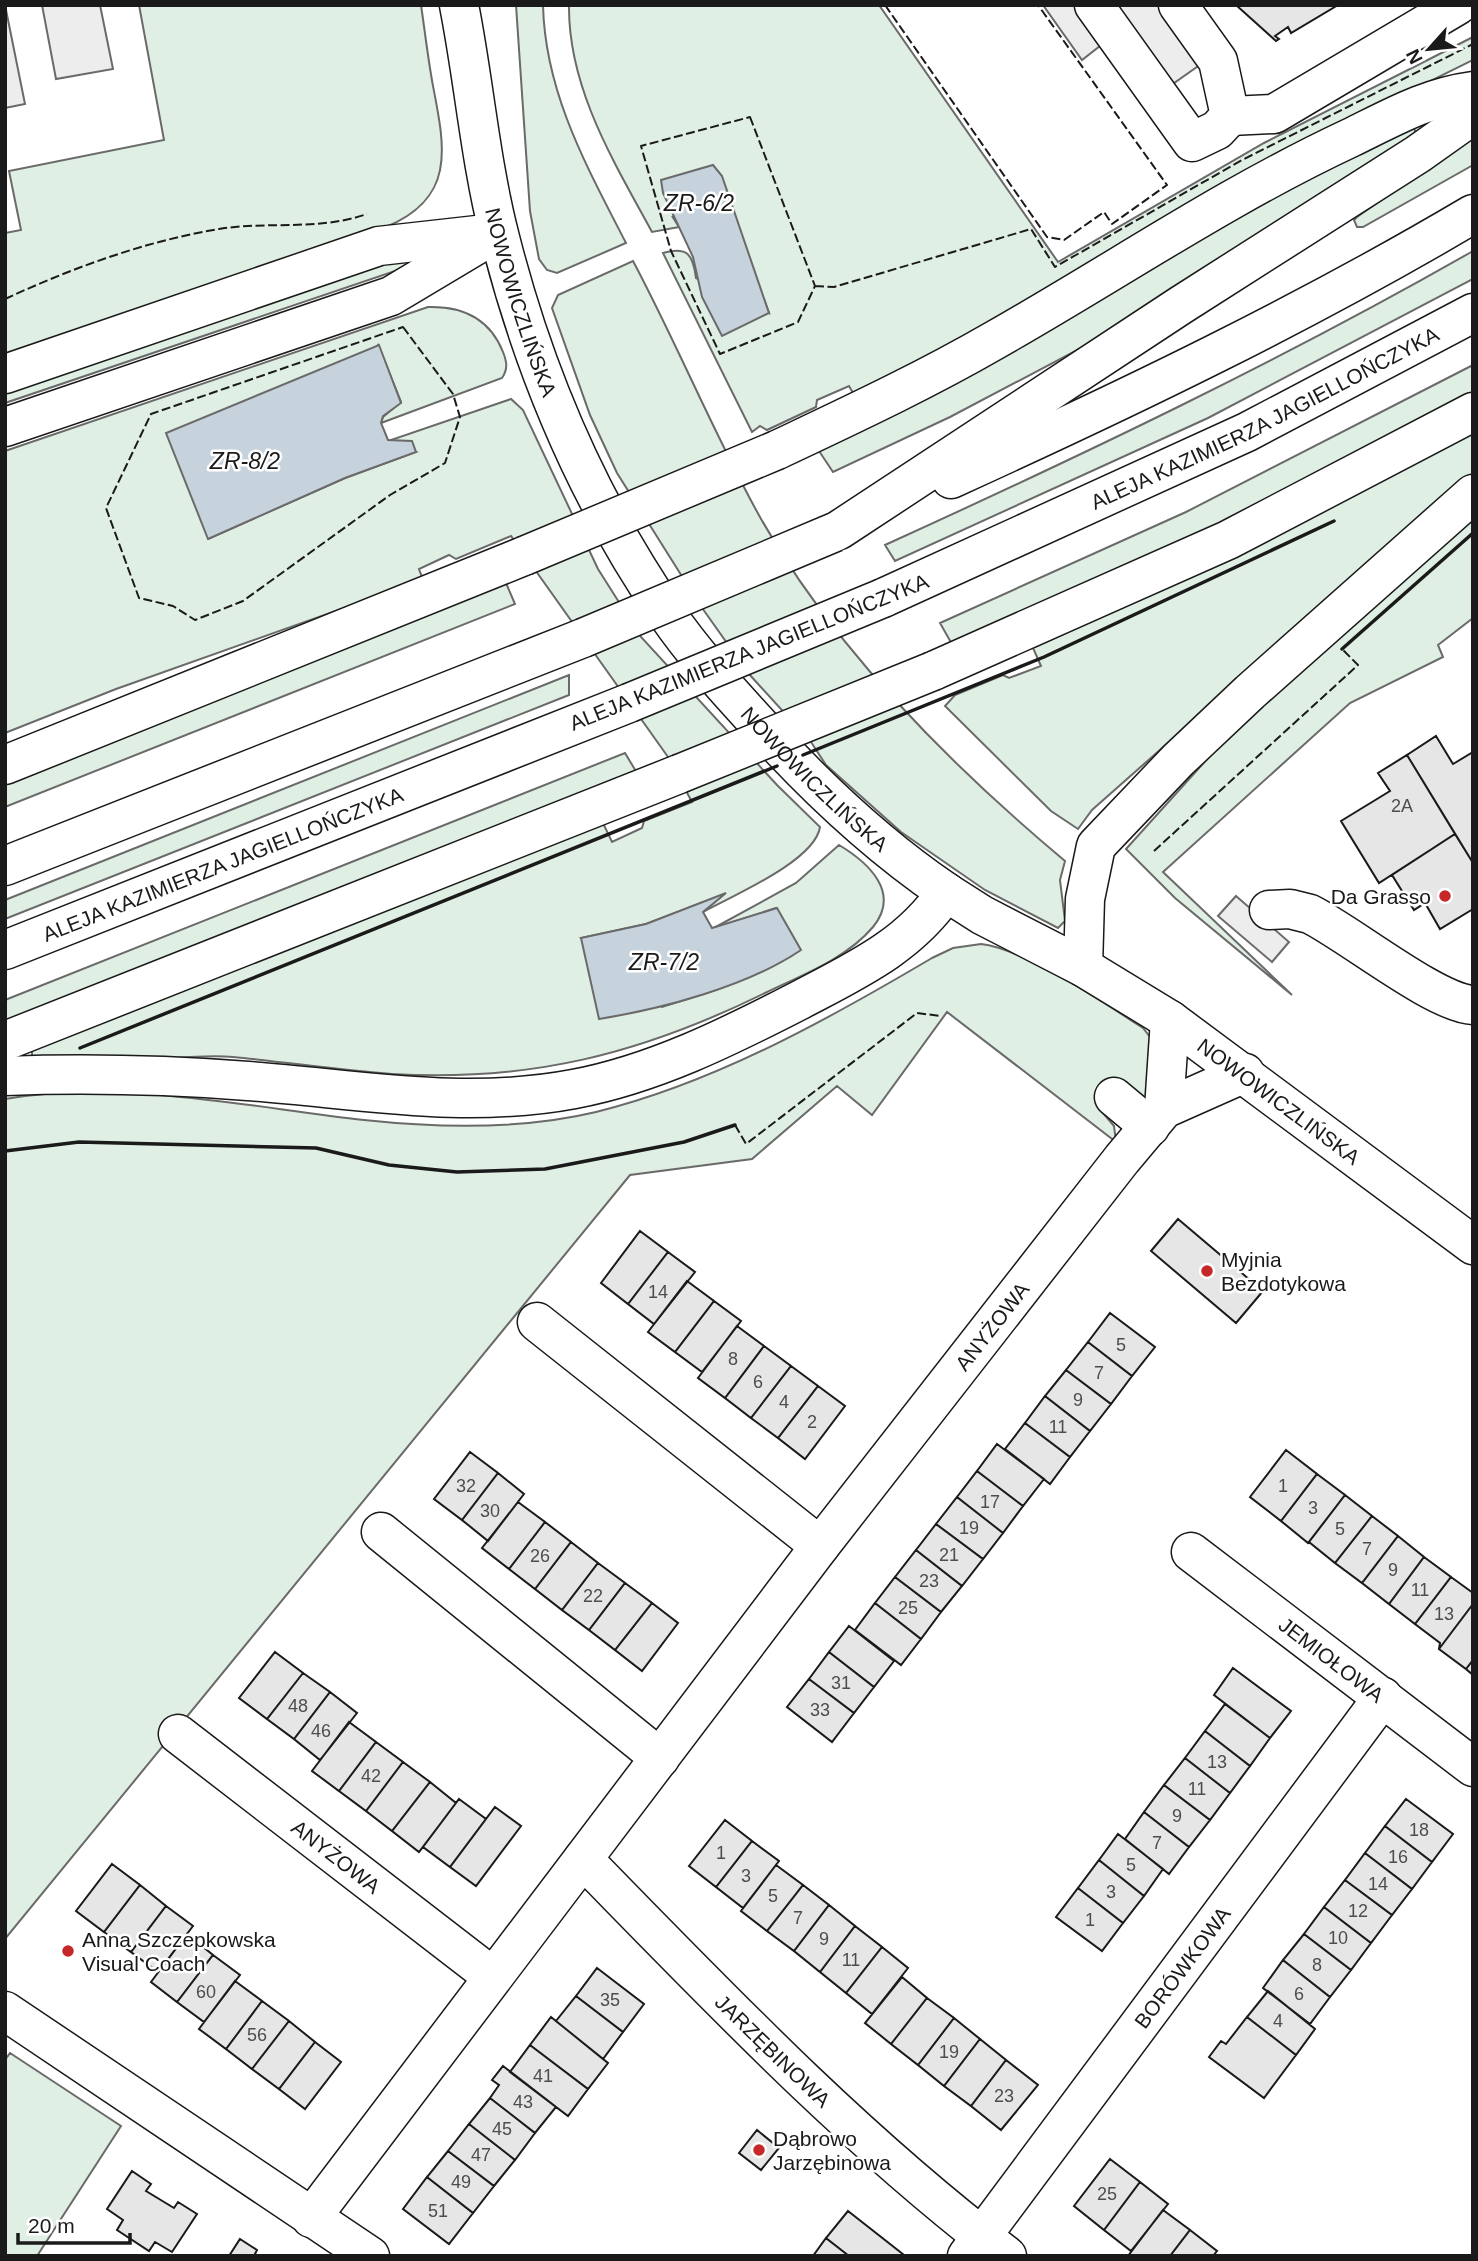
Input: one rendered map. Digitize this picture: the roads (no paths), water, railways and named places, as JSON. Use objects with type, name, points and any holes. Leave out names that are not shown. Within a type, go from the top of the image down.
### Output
[{"type":"main road","name":"NOWOWICZLIŃSKA","points":[[459,5],[498,232],[533,348],[561,420],[594,492],[668,615],[705,664],[796,766],[871,837],[946,892],[1083,967],[1170,1020],[1245,1073],[1473,1245]]},
{"type":"main road","name":"NOWOWICZLIŃSKA","points":[[471,66],[481,5]]},
{"type":"main road","points":[[1094,5],[1192,142],[1217,130],[1230,116],[1274,114],[1458,5]]},
{"type":"main road","points":[[1178,5],[1219,61],[1230,116]]},
{"type":"main road","points":[[5,765],[524,556],[777,450],[901,391],[984,346],[1211,209],[1312,156],[1439,95],[1473,90]]},
{"type":"main road","points":[[837,531],[1181,305],[1418,154],[1473,115]]},
{"type":"main road","points":[[5,866],[583,638],[837,531],[1210,359],[1389,264],[1473,214]]},
{"type":"main road","points":[[5,374],[379,246],[498,232]]},
{"type":"main road","points":[[5,427],[391,296],[498,232]]},
{"type":"main road","name":"ALEJA KAZIMIERZA JAGIELLOŃCZYKA","points":[[5,950],[629,703],[883,598],[1224,444],[1473,313]]},
{"type":"main road","points":[[5,1041],[933,671],[1228,540],[1392,457],[1473,412]]},
{"type":"main road","points":[[1083,967],[1085,900],[1096,846],[1178,760],[1250,692],[1473,494]]},
{"type":"main road","points":[[5,1076],[247,1081],[420,1099],[513,1096],[574,1089],[630,1074],[704,1047],[860,968],[884,955],[912,933],[946,892]]},
{"type":"main road","points":[[1269,910],[1290,909],[1310,914],[1331,924],[1434,990],[1462,1004],[1473,1005]]},
{"type":"main road","points":[[1157,1118],[1170,1020]]},
{"type":"main road","points":[[1157,1118],[1245,1073]]},
{"type":"main road","points":[[1114,1097],[1157,1118]]},
{"type":"main road","name":"ANYŻOWA","points":[[310,2218],[820,1546],[1157,1118]]},
{"type":"main road","points":[[537,1322],[820,1546]]},
{"type":"main road","points":[[381,1532],[660,1758]]},
{"type":"main road","name":"JEMIOŁOWA","points":[[1191,1552],[1473,1767]]},
{"type":"main road","name":"BORÓWKOWA","points":[[985,2249],[1383,1697]]},
{"type":"main road","name":"ANYŻOWA","points":[[178,1734],[493,1977]]},
{"type":"main road","name":"JARZĘBINOWA","points":[[583,1859],[781,2061],[985,2249]]},
{"type":"main road","points":[[5,2011],[370,2256]]},
{"type":"water","name":"ZR-6/2","points":[[713,165],[722,176],[769,313],[722,336],[702,297],[693,257],[663,193],[661,180]]},
{"type":"water","name":"ZR-8/2","points":[[379,345],[401,403],[383,416],[381,423],[388,440],[412,441],[416,452],[345,478],[208,539],[166,433]]},
{"type":"water","name":"ZR-7/2","points":[[726,893],[703,912],[712,928],[777,908],[801,950],[756,975],[704,994],[599,1019],[581,938],[646,924]]},
{"type":"place","name":"Da Grasso","points":[[1445,896]]},
{"type":"place","name":"Myjnia Bezdotykowa","points":[[1207,1271]]},
{"type":"place","name":"Anna Szczepkowska Visual Coach","points":[[68,1951]]},
{"type":"place","name":"Dąbrowo Jarzębinowa","points":[[759,2150]]}]
